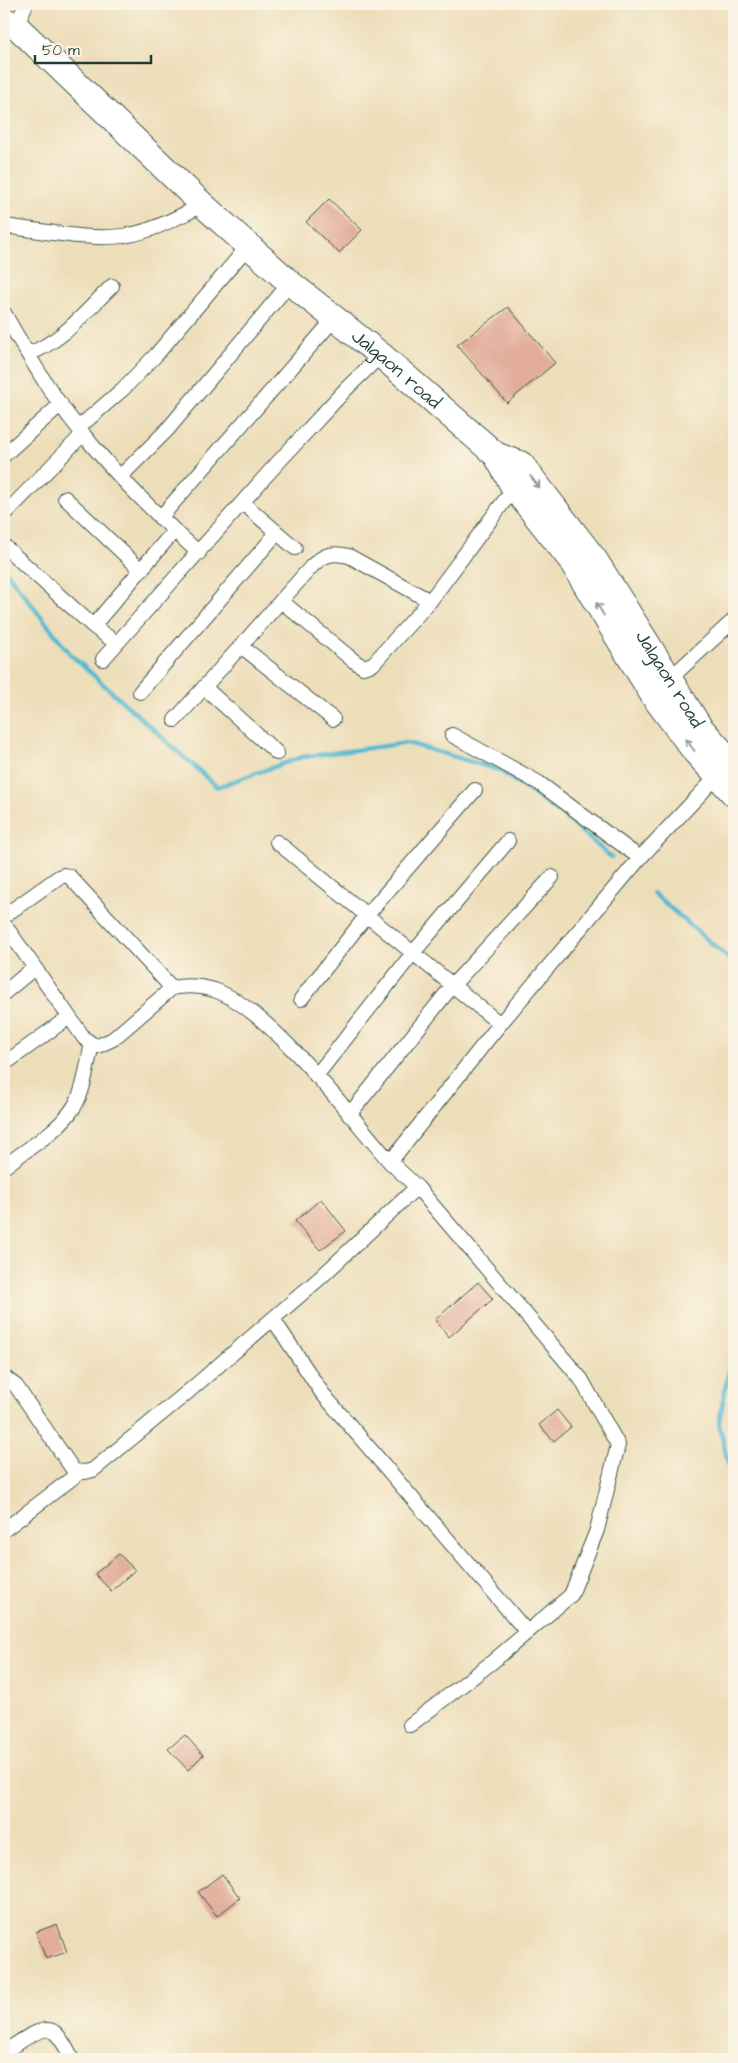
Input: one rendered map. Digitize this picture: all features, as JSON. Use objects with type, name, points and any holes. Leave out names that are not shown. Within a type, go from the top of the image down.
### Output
[{"type":"highway","name":"Jalgaon road","points":[[15,17],[203,205],[290,283],[381,356],[496,455],[521,464],[590,553],[660,686],[699,726],[727,768],[734,794]]},
{"type":"highway","points":[[496,455],[514,488],[570,559],[660,686]]},
{"type":"street","points":[[4,226],[92,236],[128,235],[156,227],[203,205]]},
{"type":"street","points":[[4,515],[80,431],[156,355],[249,245]]},
{"type":"street","points":[[120,477],[168,428],[290,283]]},
{"type":"street","points":[[28,354],[44,348],[58,338],[112,286]]},
{"type":"street","points":[[4,314],[28,354],[80,431],[120,477],[160,518],[199,553]]},
{"type":"street","points":[[160,518],[335,318]]},
{"type":"street","points":[[103,659],[346,389],[381,356]]},
{"type":"street","points":[[4,455],[61,404]]},
{"type":"street","points":[[281,601],[363,667],[373,664],[430,601],[514,488]]},
{"type":"street","points":[[65,498],[141,570]]},
{"type":"street","points":[[243,503],[276,534],[295,548]]},
{"type":"street","points":[[94,626],[174,530]]},
{"type":"street","points":[[140,692],[276,534]]},
{"type":"street","points":[[4,546],[94,626],[116,643]]},
{"type":"street","points":[[175,720],[318,560],[325,555],[336,552],[349,556],[430,601]]},
{"type":"street","points":[[660,686],[734,620]]},
{"type":"street","points":[[241,646],[333,719]]},
{"type":"street","points":[[204,687],[277,753]]},
{"type":"street","points":[[452,736],[539,783],[640,858]]},
{"type":"street","points":[[390,1162],[500,1024],[640,858],[727,768]]},
{"type":"street","points":[[301,999],[367,915],[475,790]]},
{"type":"street","points":[[316,1076],[414,953],[508,841]]},
{"type":"street","points":[[277,842],[500,1024]]},
{"type":"street","points":[[4,916],[59,877],[64,875],[70,877],[172,988]]},
{"type":"street","points":[[350,1115],[453,985],[552,877]]},
{"type":"street","points":[[4,924],[84,1038],[92,1044],[98,1046],[113,1039],[172,988],[200,987],[215,990],[235,1001],[263,1022],[316,1076],[390,1162],[417,1187],[581,1379],[618,1445],[597,1530],[571,1595],[491,1663],[410,1725]]},
{"type":"street","points":[[4,993],[34,968]]},
{"type":"street","points":[[4,1064],[69,1017]]},
{"type":"street","points":[[4,1167],[53,1130],[74,1106],[81,1090],[92,1044]]},
{"type":"street","points":[[4,1377],[16,1386],[74,1471],[93,1470],[320,1278],[417,1187]]},
{"type":"street","points":[[273,1319],[322,1394],[528,1632]]},
{"type":"street","points":[[4,1530],[79,1472]]},
{"type":"street","points":[[4,2052],[46,2029],[53,2030],[60,2038],[72,2059]]},
{"type":"building","points":[[329,199],[362,230],[339,253],[306,222]]},
{"type":"building","points":[[508,307],[555,363],[507,403],[457,345]]},
{"type":"building","points":[[321,1199],[346,1231],[320,1250],[295,1221]]},
{"type":"building","points":[[478,1282],[493,1299],[449,1337],[435,1320]]},
{"type":"building","points":[[557,1410],[571,1427],[554,1441],[539,1425]]},
{"type":"building","points":[[119,1554],[135,1570],[111,1591],[95,1574]]},
{"type":"building","points":[[185,1735],[203,1755],[188,1770],[168,1749]]},
{"type":"building","points":[[222,1874],[240,1898],[217,1916],[198,1892]]},
{"type":"building","points":[[57,1924],[67,1952],[46,1959],[36,1932]]},
{"type":"waterway","points":[[4,569],[71,655],[217,787],[302,757],[408,743],[499,770],[562,815],[611,857]]},
{"type":"waterway","points":[[653,893],[734,963]]},
{"type":"waterway","points":[[734,1341],[719,1423],[734,1489]]}]
